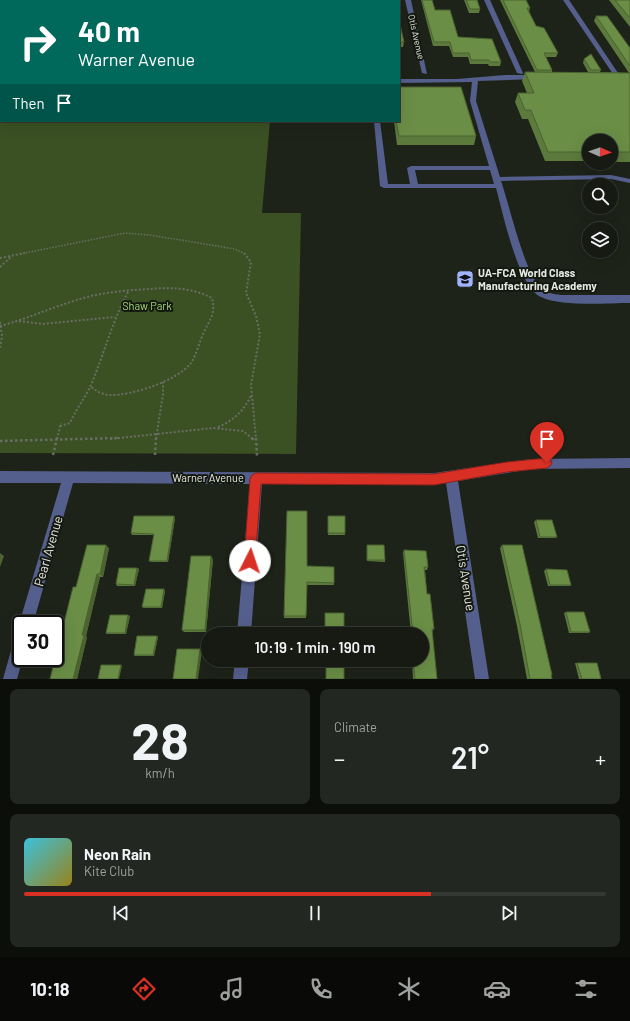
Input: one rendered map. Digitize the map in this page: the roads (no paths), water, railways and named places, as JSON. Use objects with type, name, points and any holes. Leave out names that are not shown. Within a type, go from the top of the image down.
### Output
[{"type":"street","name":"Otis Avenue","points":[[408,0],[425,73]]},
{"type":"street","points":[[487,0],[520,73]]},
{"type":"street","points":[[566,0],[615,73]]},
{"type":"street","points":[[400,81],[544,77]]},
{"type":"street","points":[[606,77],[622,78]]},
{"type":"street","points":[[475,80],[473,101],[493,168],[528,277],[539,293],[561,299],[630,299]]},
{"type":"street","points":[[377,122],[384,186],[498,183],[611,177],[630,181]]},
{"type":"street","points":[[414,186],[411,168],[493,168]]},
{"type":"street","name":"Warner Avenue","points":[[0,477],[434,479],[530,464],[630,463]]},
{"type":"street","name":"Pearl Avenue","points":[[29,615],[69,477]]},
{"type":"street","name":"Otis Avenue","points":[[451,477],[482,679]]},
{"type":"street","points":[[245,627],[256,479]]},
{"type":"street","points":[[10,679],[13,667]]},
{"type":"street","points":[[240,679],[241,667]]},
{"type":"place","name":"UA-FCA World Class Manufacturing Academy","points":[[465,279]]},
{"type":"park label","name":"Shaw Park","points":[[147,306]]}]
